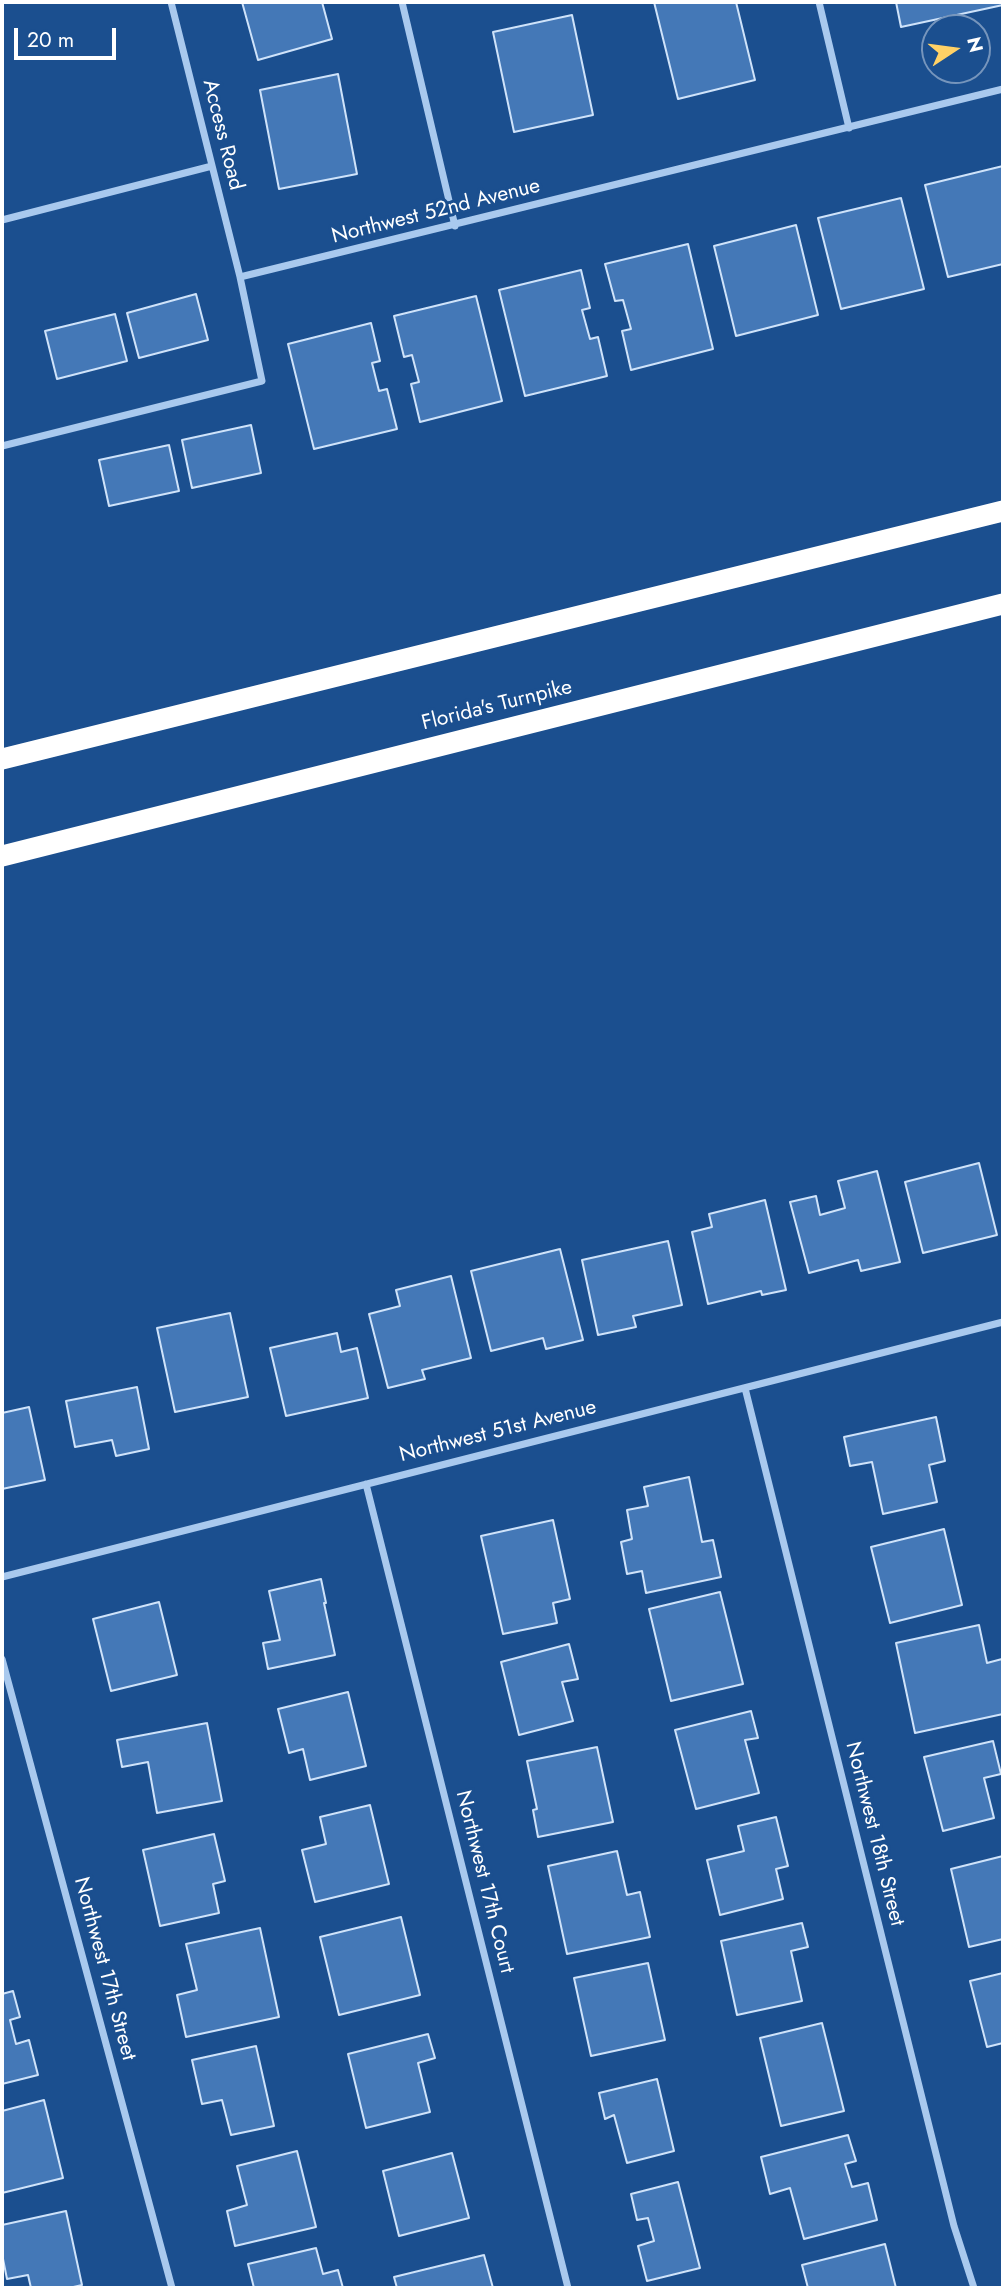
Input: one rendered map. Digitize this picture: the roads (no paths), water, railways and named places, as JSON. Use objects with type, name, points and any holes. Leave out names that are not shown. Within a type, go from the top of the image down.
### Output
[{"type":"highway","points":[[2,759],[1003,510]]},
{"type":"highway","name":"Florida's Turnpike","points":[[2,856],[1003,604]]},
{"type":"street","name":"Access Road","points":[[171,2],[240,277]]},
{"type":"street","points":[[402,2],[455,226]]},
{"type":"street","points":[[819,2],[849,128]]},
{"type":"street","name":"Northwest 52nd Avenue","points":[[240,277],[1003,89]]},
{"type":"street","points":[[2,220],[212,166]]},
{"type":"street","points":[[2,446],[262,381],[240,277]]},
{"type":"street","name":"Northwest 51st Avenue","points":[[2,1577],[1003,1322]]},
{"type":"street","name":"Northwest 18th Street","points":[[745,1388],[954,2226],[974,2288]]},
{"type":"street","name":"Northwest 17th Court","points":[[366,1484],[568,2288]]},
{"type":"street","name":"Northwest 17th Street","points":[[2,1659],[172,2288]]}]
